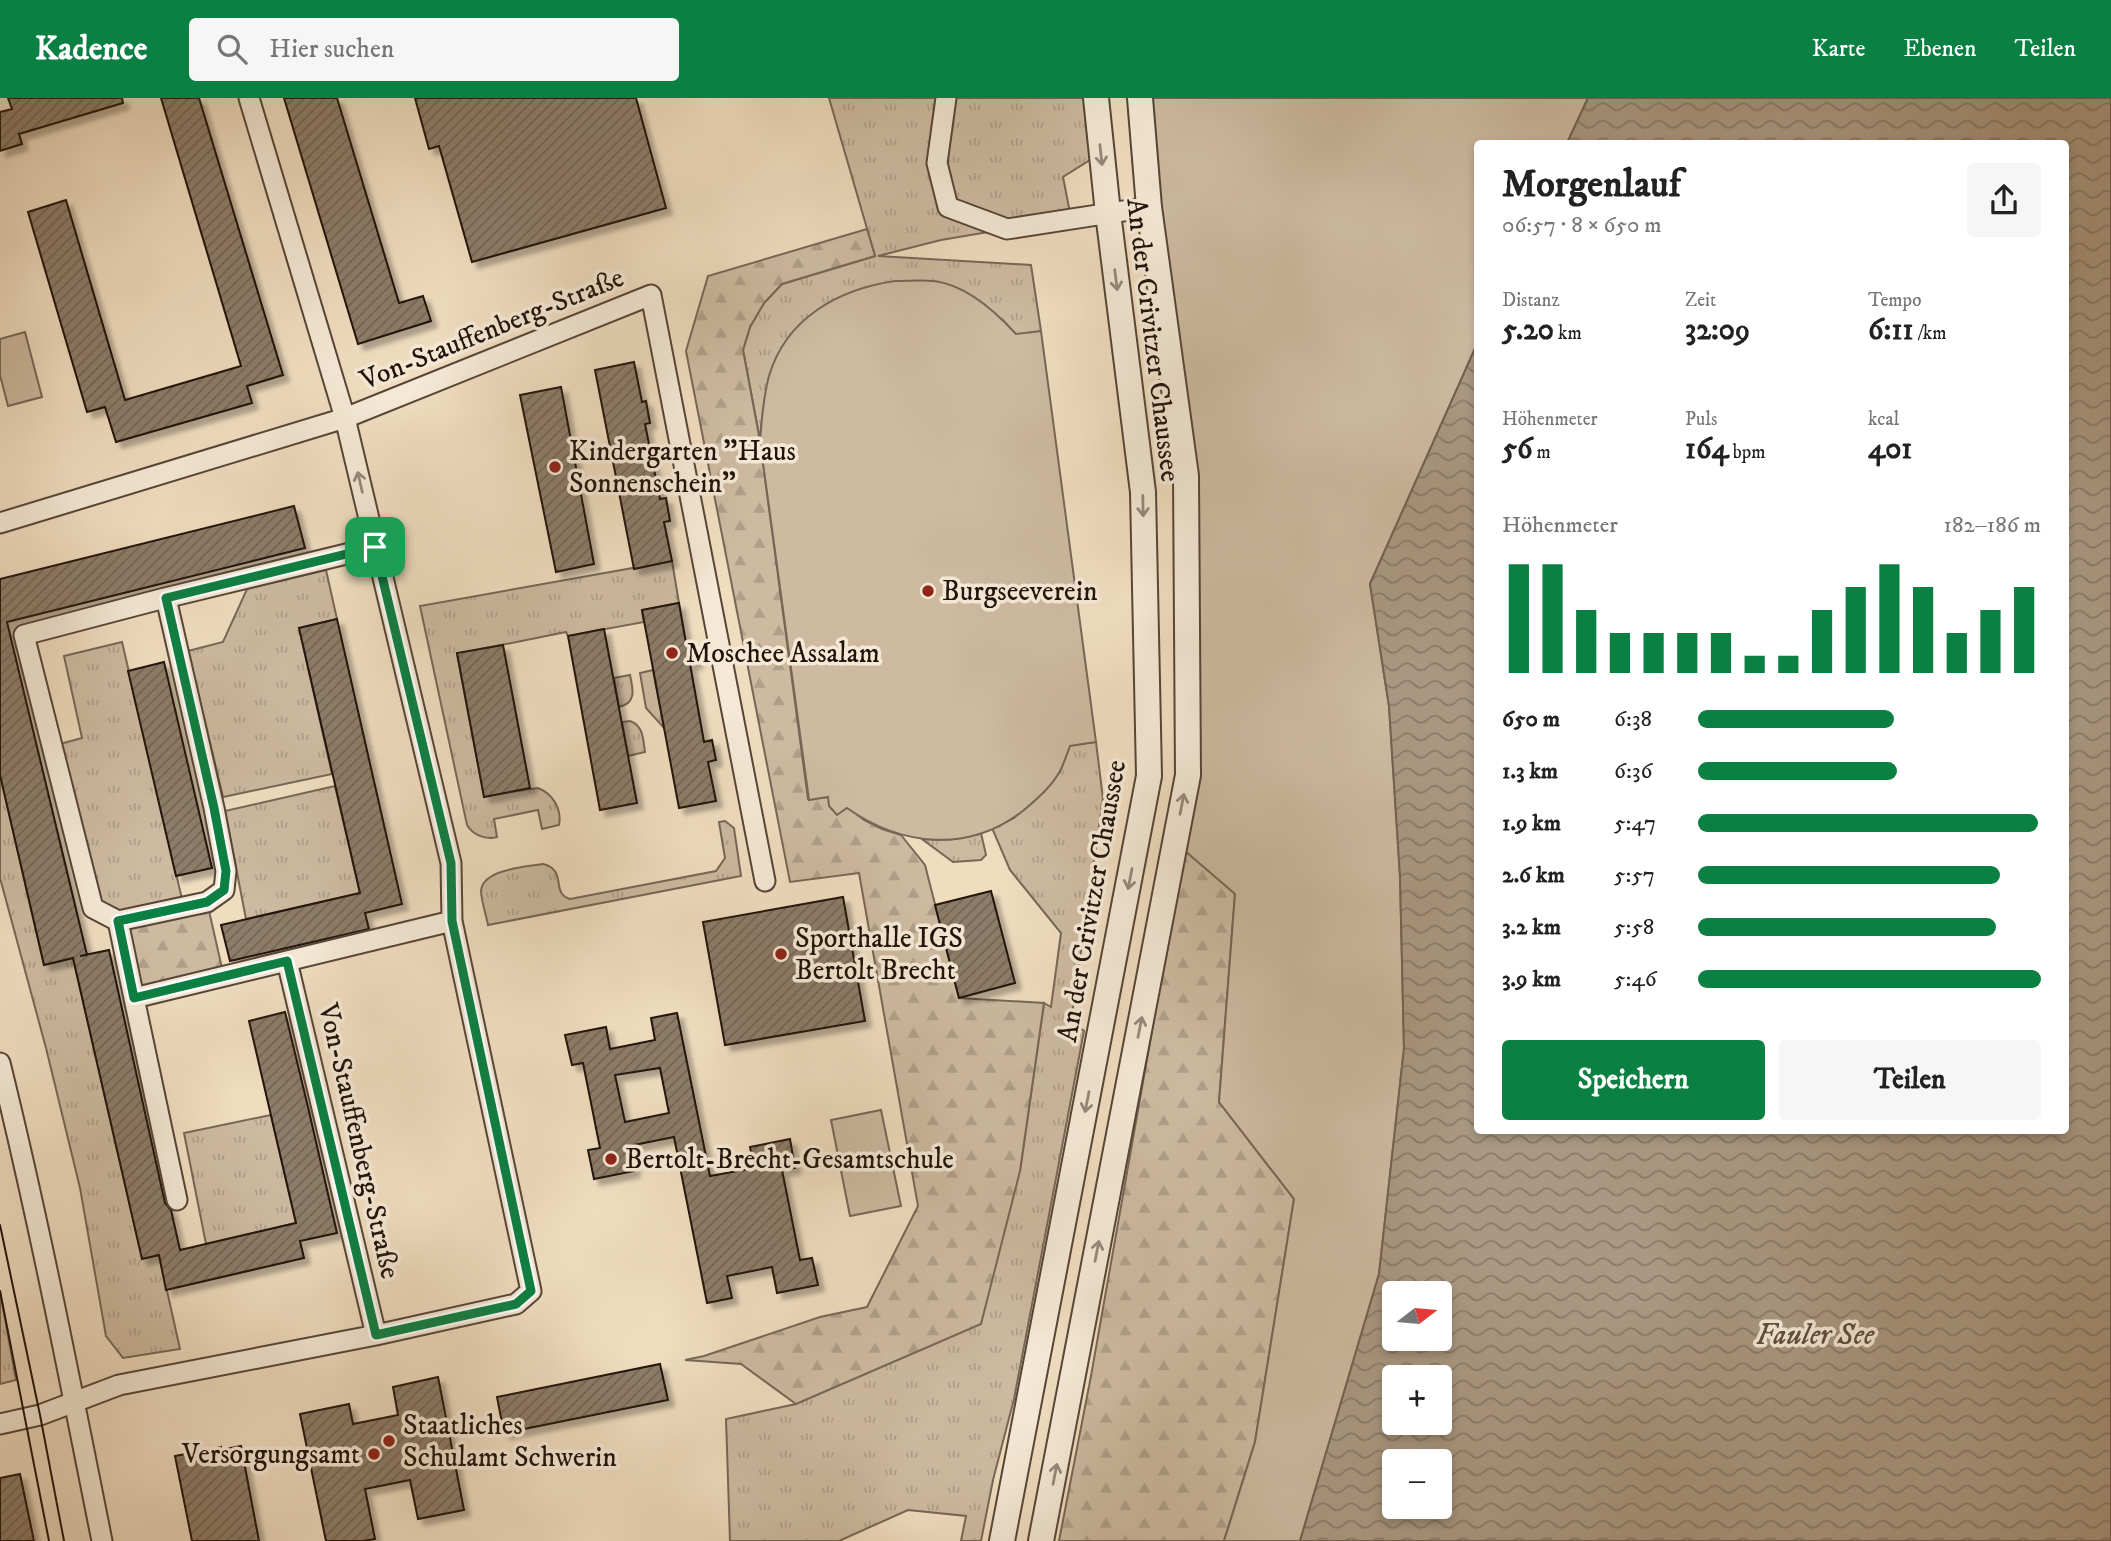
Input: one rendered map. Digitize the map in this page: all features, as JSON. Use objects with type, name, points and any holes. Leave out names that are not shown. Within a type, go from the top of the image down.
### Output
[{"type":"street","name":"Von-Stauffenberg-Straße","points":[[249,98],[345,418],[451,863],[452,921],[531,1291],[516,1304],[376,1335],[287,961]]},
{"type":"street","points":[[946,98],[937,163],[948,207],[1007,229],[1149,207]]},
{"type":"street","name":"An der Crivitzer Chaussee","points":[[1002,1541],[1149,776],[1143,492],[1096,98]]},
{"type":"street","name":"An der Crivitzer Chaussee","points":[[1041,1541],[1188,775],[1186,476],[1149,207],[1140,98]]},
{"type":"street","name":"Von-Stauffenberg-Straße","points":[[0,523],[345,418],[651,295],[765,881]]},
{"type":"street","points":[[166,598],[224,858],[224,890],[207,902],[118,921],[93,908],[24,635],[166,598],[375,547]]},
{"type":"street","points":[[118,921],[177,1200]]},
{"type":"street","points":[[134,998],[452,921]]},
{"type":"street","points":[[0,1063],[31,1192],[102,1541]]},
{"type":"street","points":[[0,1424],[40,1415],[119,1385],[376,1335]]},
{"type":"green space","points":[[829,98],[1096,98],[1101,153],[1063,177],[1071,218],[941,240],[878,256],[1031,265],[1041,331],[1016,335],[1002,319],[782,347],[766,393],[760,440],[743,350],[750,327],[764,303],[782,284],[875,256]]},
{"type":"green space","points":[[1140,98],[1588,98],[1568,140],[1474,140],[1474,351],[1370,584],[1389,706],[1400,876],[1404,1048],[1379,1274],[1300,1541],[1224,1541],[1255,1442],[1294,1199],[1219,1102],[1235,894],[1184,850],[1186,476]]},
{"type":"green space","points":[[867,229],[875,256],[782,284],[764,303],[750,327],[743,350],[760,441],[808,799],[828,797],[864,820],[901,835],[925,865],[959,998],[1044,1003],[1020,1171],[981,1324],[796,1404],[741,1364],[685,1360],[820,1317],[867,1307],[918,1206],[859,873],[790,882],[686,351],[708,276]]},
{"type":"green space","name":"Burgseeverein","points":[[895,281],[946,283],[979,300],[1016,334],[1041,331],[1096,742],[1070,746],[1057,777],[1024,810],[981,834],[958,839],[912,837],[890,831],[847,808],[837,815],[829,806],[828,797],[809,800],[760,441],[769,376],[788,338],[817,310],[835,299],[874,285]]},
{"type":"green space","points":[[25,332],[42,397],[8,406],[0,375],[0,339]]},
{"type":"green space","points":[[672,561],[679,603],[642,610],[644,622],[568,636],[566,632],[457,654],[484,796],[538,788],[552,798],[560,819],[559,825],[542,829],[538,810],[494,819],[497,837],[484,837],[473,832],[467,825],[420,606]]},
{"type":"green space","points":[[326,570],[337,619],[299,628],[332,774],[223,797],[188,651],[223,642],[247,589]]},
{"type":"green space","points":[[122,642],[182,899],[117,912],[99,902],[60,744],[82,738],[64,656]]},
{"type":"green space","points":[[653,670],[664,728],[646,708],[640,673]]},
{"type":"green space","points":[[630,675],[633,690],[631,699],[619,707],[614,678]]},
{"type":"green space","points":[[630,721],[640,730],[645,752],[628,756],[622,722]]},
{"type":"green space","points":[[1096,742],[1103,799],[1071,1021],[1084,1031],[1014,1399],[993,1480],[981,1541],[961,1541],[966,1516],[908,1510],[839,1541],[730,1541],[726,1419],[796,1404],[1020,1171],[1044,1003],[1051,1007],[1061,933],[1010,870],[992,828],[1014,818],[1060,772],[1070,745]]},
{"type":"green space","points":[[0,775],[44,965],[73,958],[142,1258],[159,1255],[180,1349],[123,1358],[106,1336],[80,1188],[0,878]]},
{"type":"green space","points":[[335,786],[360,893],[246,919],[225,811]]},
{"type":"green space","points":[[725,821],[734,828],[741,876],[488,925],[481,892],[488,878],[496,874],[543,864],[555,871],[561,892],[570,899],[716,871],[725,858],[719,822]]},
{"type":"green space","points":[[981,833],[986,855],[981,860],[953,862],[922,839],[952,839]]},
{"type":"green space","points":[[1184,850],[1235,893],[1219,1102],[1294,1199],[1255,1442],[1224,1541],[1059,1541],[1091,1376]]},
{"type":"green space","points":[[207,902],[224,977],[134,998],[118,921]]},
{"type":"green space","points":[[881,1110],[901,1206],[850,1216],[831,1120]]},
{"type":"green space","points":[[271,1115],[296,1223],[206,1244],[184,1133]]},
{"type":"green space","points":[[0,1291],[16,1380],[0,1384]]},
{"type":"water","name":"Fauler See","points":[[1588,98],[2111,98],[2111,1541],[1300,1541],[1379,1274],[1404,1048],[1400,876],[1389,706],[1370,584],[1474,351],[1474,1134],[2069,1134],[2069,140],[1568,140]]},
{"type":"building","points":[[8,98],[122,98],[123,103],[19,134],[22,144],[0,151],[0,112],[12,109]]},
{"type":"building","points":[[161,98],[199,98],[283,375],[247,386],[252,403],[116,442],[105,407],[87,412],[28,212],[66,200],[125,400],[241,366]]},
{"type":"building","points":[[284,98],[337,98],[399,303],[423,296],[431,321],[358,344]]},
{"type":"building","points":[[415,98],[636,98],[666,208],[472,262],[439,146],[429,149]]},
{"type":"building","points":[[634,362],[642,402],[646,401],[650,423],[645,424],[660,499],[666,498],[670,521],[664,522],[672,561],[634,569],[595,370]]},
{"type":"building","points":[[561,387],[594,564],[556,572],[520,395]]},
{"type":"building","points":[[294,506],[305,548],[7,622],[87,955],[109,950],[165,1203],[171,1210],[180,1250],[296,1223],[249,1021],[285,1012],[337,1233],[300,1241],[304,1258],[166,1290],[159,1255],[142,1259],[73,958],[44,965],[0,775],[0,579]]},
{"type":"building","points":[[679,603],[686,643],[693,642],[697,662],[690,664],[704,742],[712,740],[716,760],[708,762],[716,801],[679,808],[642,610]]},
{"type":"building","points":[[337,619],[402,904],[365,913],[369,929],[230,961],[221,925],[360,893],[299,628]]},
{"type":"building","points":[[604,629],[637,803],[600,810],[568,636]]},
{"type":"building","points":[[503,645],[530,788],[484,797],[457,653]]},
{"type":"building","points":[[164,662],[212,868],[176,876],[128,671]]},
{"type":"building","points":[[991,891],[1015,983],[959,998],[935,905]]},
{"type":"building","name":"Sporthalle IGS Bertolt Brecht","points":[[843,897],[865,1021],[725,1045],[703,922]]},
{"type":"building","name":"Bertolt-Brecht-Gesamtschule","points":[[677,1013],[710,1176],[754,1168],[750,1147],[790,1139],[795,1168],[782,1170],[800,1260],[812,1258],[818,1285],[777,1293],[772,1267],[727,1276],[732,1298],[707,1303],[674,1137],[629,1146],[634,1171],[594,1179],[588,1150],[600,1148],[583,1063],[572,1065],[565,1035],[606,1027],[610,1049],[655,1040],[651,1018]],"holes":[[[660,1068],[669,1113],[625,1122],[615,1075]]]},
{"type":"building","points":[[660,1364],[668,1400],[504,1433],[497,1397]]},
{"type":"building","points":[[438,1377],[464,1510],[418,1519],[410,1480],[365,1489],[375,1539],[326,1541],[300,1414],[349,1404],[353,1424],[398,1415],[393,1387]]},
{"type":"building","points":[[241,1446],[259,1541],[192,1541],[175,1456]]},
{"type":"building","points":[[20,1474],[34,1541],[0,1541],[0,1478]]},
{"type":"tram line","points":[[0,1225],[64,1541]]},
{"type":"tram line","points":[[0,1291],[49,1541]]},
{"type":"place","name":"Kindergarten \"Haus Sonnenschein\"","points":[[555,467]]},
{"type":"place","name":"Burgseeverein","points":[[928,591]]},
{"type":"place","name":"Moschee Assalam","points":[[672,653]]},
{"type":"place","name":"Sporthalle IGS Bertolt Brecht","points":[[781,954]]},
{"type":"place","name":"Bertolt-Brecht-Gesamtschule","points":[[611,1159]]},
{"type":"place","name":"Staatliches Schulamt Schwerin","points":[[389,1441]]},
{"type":"place","name":"Versorgungsamt","points":[[374,1454]]},
{"type":"route","points":[[375,547],[451,863],[452,921],[531,1291],[516,1304],[376,1335],[287,961],[134,998],[118,921],[207,902],[224,890],[226,871],[214,808],[166,598],[375,547]]}]
